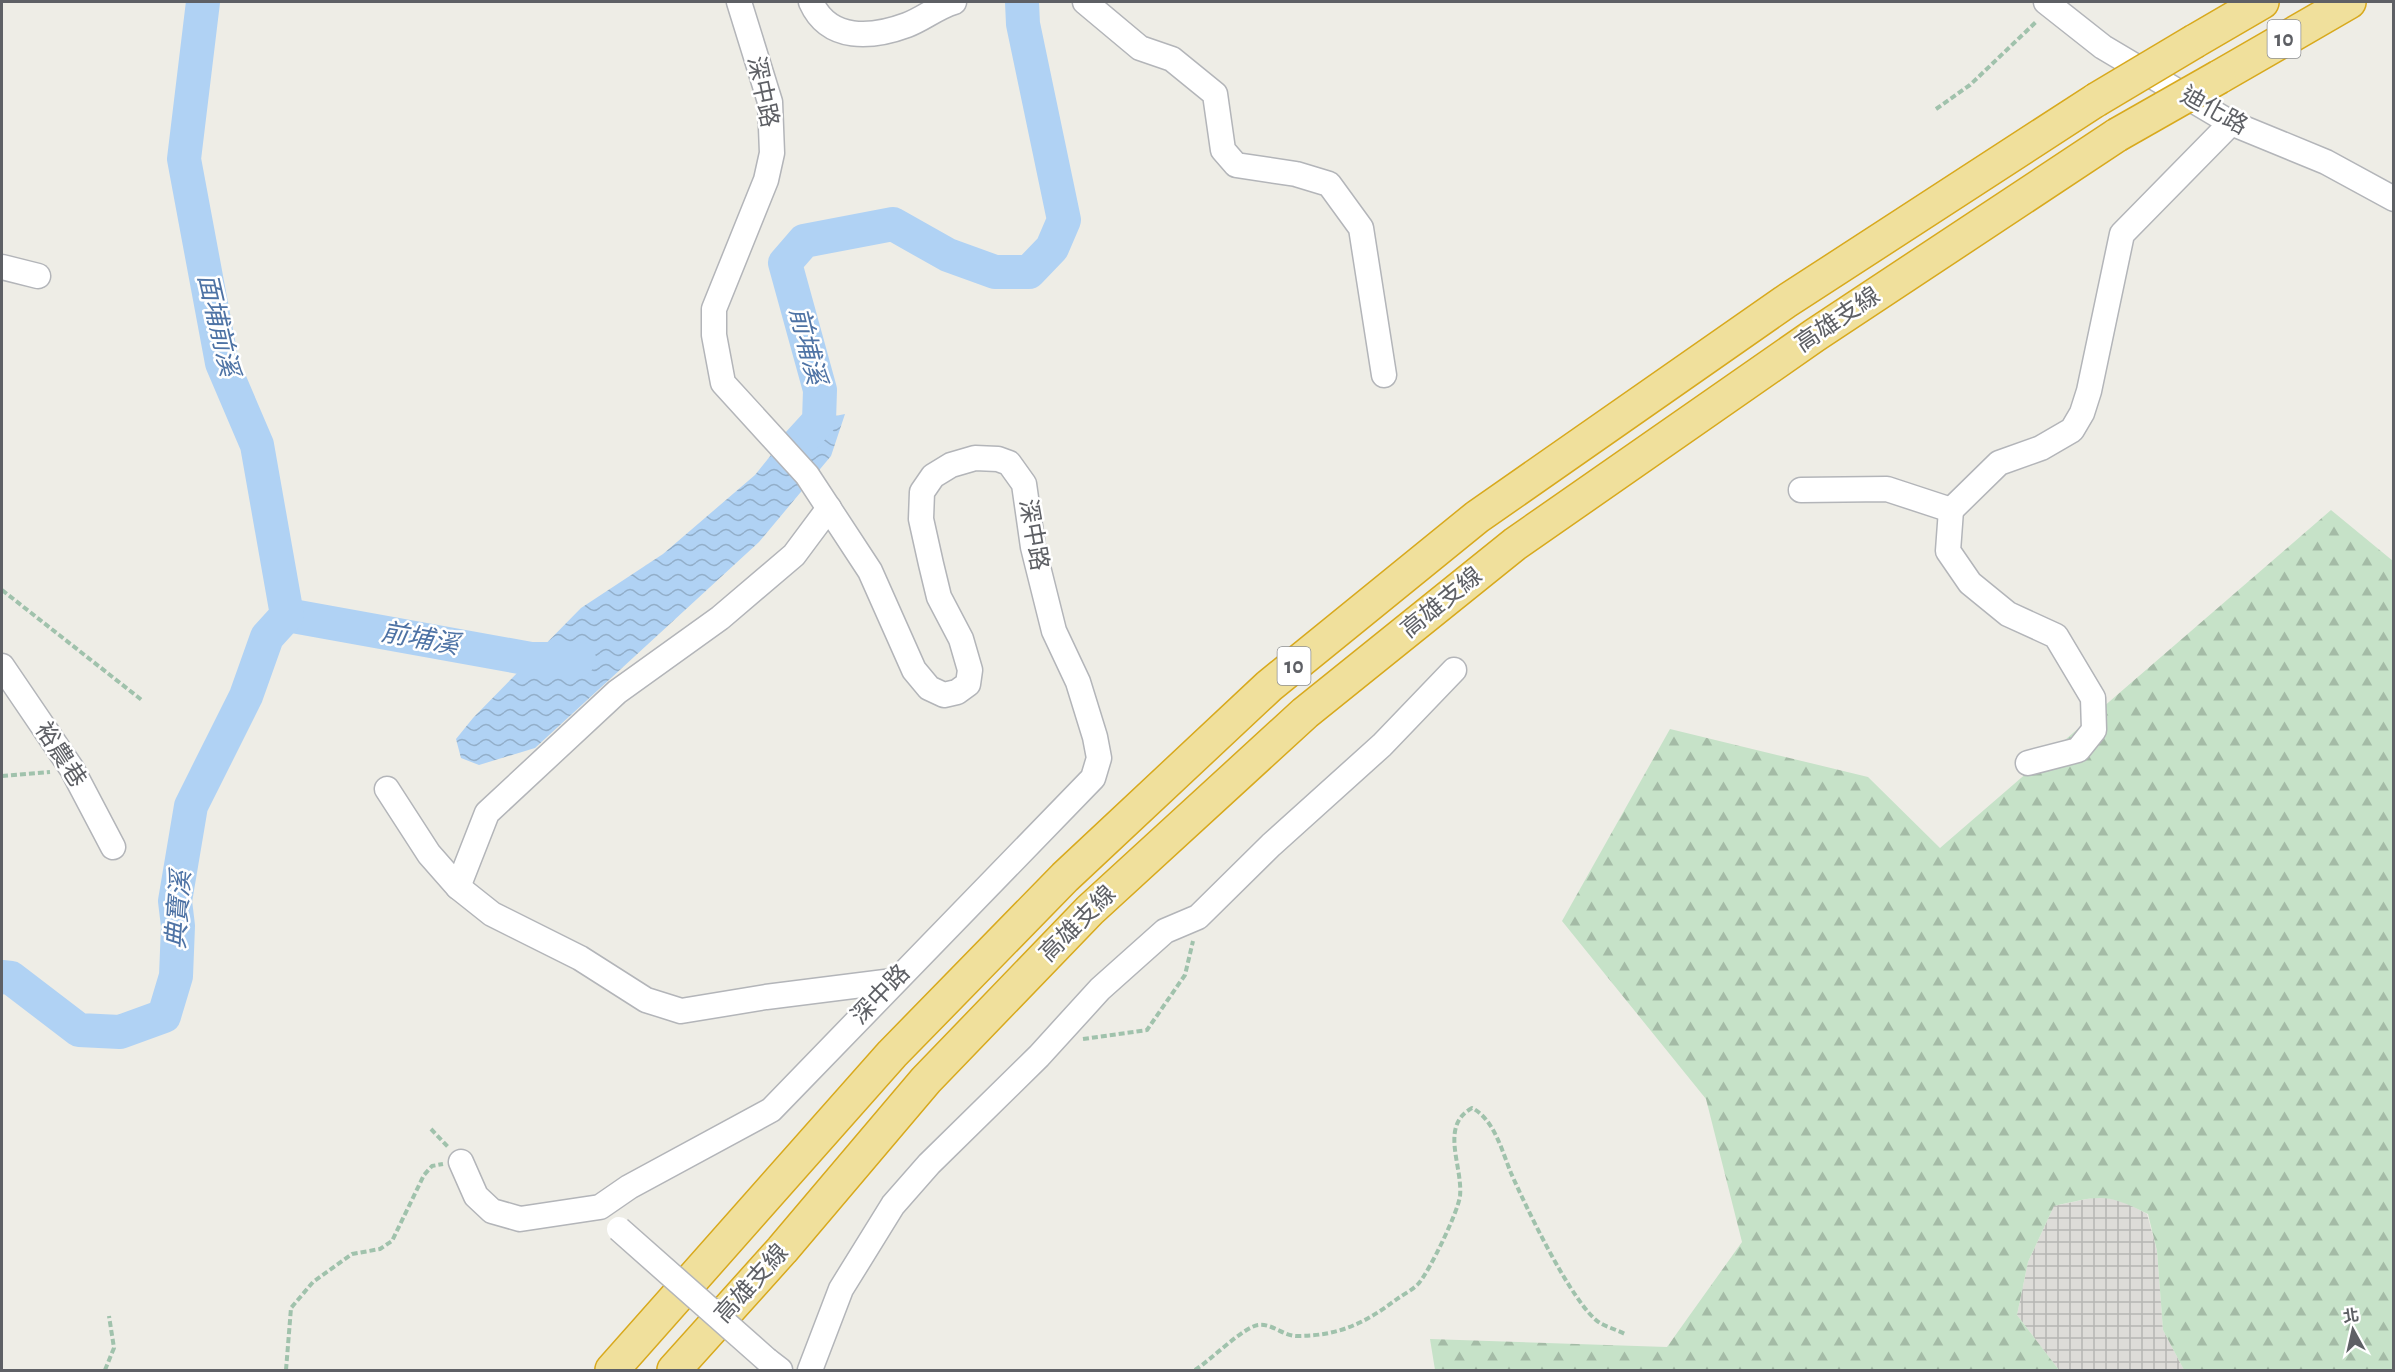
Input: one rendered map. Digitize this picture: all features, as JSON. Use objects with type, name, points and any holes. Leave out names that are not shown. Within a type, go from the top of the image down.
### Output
[{"type":"highway","name":"高雄支線","points":[[612,1371],[892,1054],[1065,877],[1269,686],[1477,517],[1785,302],[2096,100],[2262,2]]},
{"type":"highway","name":"高雄支線","points":[[674,1371],[782,1250],[926,1080],[1090,910],[1305,713],[1515,544],[1815,335],[2117,135],[2349,2]]},
{"type":"street","name":"深中路","points":[[461,1162],[476,1196],[492,1211],[520,1219],[600,1207],[629,1187],[771,1110],[893,981],[1093,778],[1098,758],[1078,682],[1054,631],[1033,547],[1024,484],[1009,463],[998,459],[975,458],[951,465],[933,476],[922,492],[921,519],[939,597],[962,639],[970,670],[968,684],[957,692],[944,695],[929,688],[914,670],[870,571],[807,475],[723,383],[714,335],[714,309],[766,180],[772,153],[770,102],[739,2]]},
{"type":"street","points":[[811,2],[816,12],[838,32],[872,36],[908,24],[954,2]]},
{"type":"street","points":[[1085,2],[1140,48],[1172,59],[1215,94],[1223,150],[1236,165],[1296,174],[1329,184],[1361,228],[1384,375]]},
{"type":"street","name":"迪化路","points":[[2049,4],[2103,46],[2231,123],[2326,162],[2394,200]]},
{"type":"street","points":[[2028,763],[2078,750],[2085,745],[2094,730],[2092,698],[2056,636],[2008,614],[1970,583],[1947,551],[1951,510],[1999,463],[2041,448],[2072,430],[2082,413],[2089,391],[2122,234],[2231,123]]},
{"type":"street","points":[[2,267],[38,276]]},
{"type":"street","points":[[1801,490],[1887,489],[1951,510]]},
{"type":"street","points":[[458,887],[487,813],[618,692],[720,618],[794,555],[828,508]]},
{"type":"street","name":"裕農巷","points":[[2,666],[72,770],[113,847]]},
{"type":"street","points":[[810,1371],[841,1289],[893,1205],[929,1164],[1050,1044],[1100,989],[1165,931],[1198,917],[1271,845],[1382,745],[1454,670]]},
{"type":"street","points":[[387,789],[429,854],[458,887],[492,914],[580,958],[646,1000],[681,1011],[766,997],[893,981]]},
{"type":"street","points":[[600,1207],[620,1229],[773,1365]]},
{"type":"path","points":[[1936,109],[1970,85],[2049,4]]},
{"type":"path","points":[[2,590],[143,701]]},
{"type":"path","points":[[2,776],[72,770]]},
{"type":"path","points":[[1050,1044],[1147,1030],[1185,975],[1198,917]]},
{"type":"path","points":[[1196,1371],[1243,1331],[1258,1325],[1270,1326],[1295,1336],[1353,1328],[1374,1317],[1419,1284],[1439,1247],[1460,1197],[1454,1130],[1461,1114],[1472,1108],[1483,1114],[1489,1124],[1525,1204],[1564,1276],[1599,1322],[1625,1334]]},
{"type":"path","points":[[286,1371],[291,1308],[313,1282],[352,1254],[380,1249],[392,1241],[424,1175],[432,1166],[461,1162]]},
{"type":"path","points":[[105,1371],[114,1348],[109,1316]]},
{"type":"shaded area","points":[[2101,1196],[2127,1203],[2147,1214],[2157,1251],[2163,1330],[2184,1370],[2059,1370],[2017,1315],[2028,1262],[2054,1206]]},
{"type":"green space","points":[[2331,510],[2393,561],[2393,1370],[2184,1370],[2163,1330],[2157,1251],[2148,1214],[2122,1202],[2092,1198],[2054,1206],[2028,1262],[2017,1315],[2059,1370],[1435,1370],[1430,1339],[1667,1347],[1742,1242],[1706,1099],[1562,921],[1670,729],[1868,777],[1940,848]]},
{"type":"water","points":[[845,414],[831,456],[759,542],[535,748],[479,765],[461,758],[456,739],[473,718],[581,608],[663,554],[755,475],[796,424]]},
{"type":"waterway","name":"面埔前溪","points":[[2,977],[11,978],[79,1030],[120,1032],[164,1016],[176,976],[178,926],[175,901],[191,806],[246,696],[267,637],[287,615],[257,445],[222,363],[184,159],[203,2]]},
{"type":"waterway","name":"前埔溪","points":[[788,455],[819,421],[820,390],[785,263],[804,241],[893,224],[948,255],[995,272],[1029,272],[1052,248],[1064,220],[1023,24],[1022,2]]},
{"type":"waterway","name":"前埔溪","points":[[287,615],[531,659],[579,659]]},
{"type":"water label","name":"典寶溪","points":[[179,910]]}]
